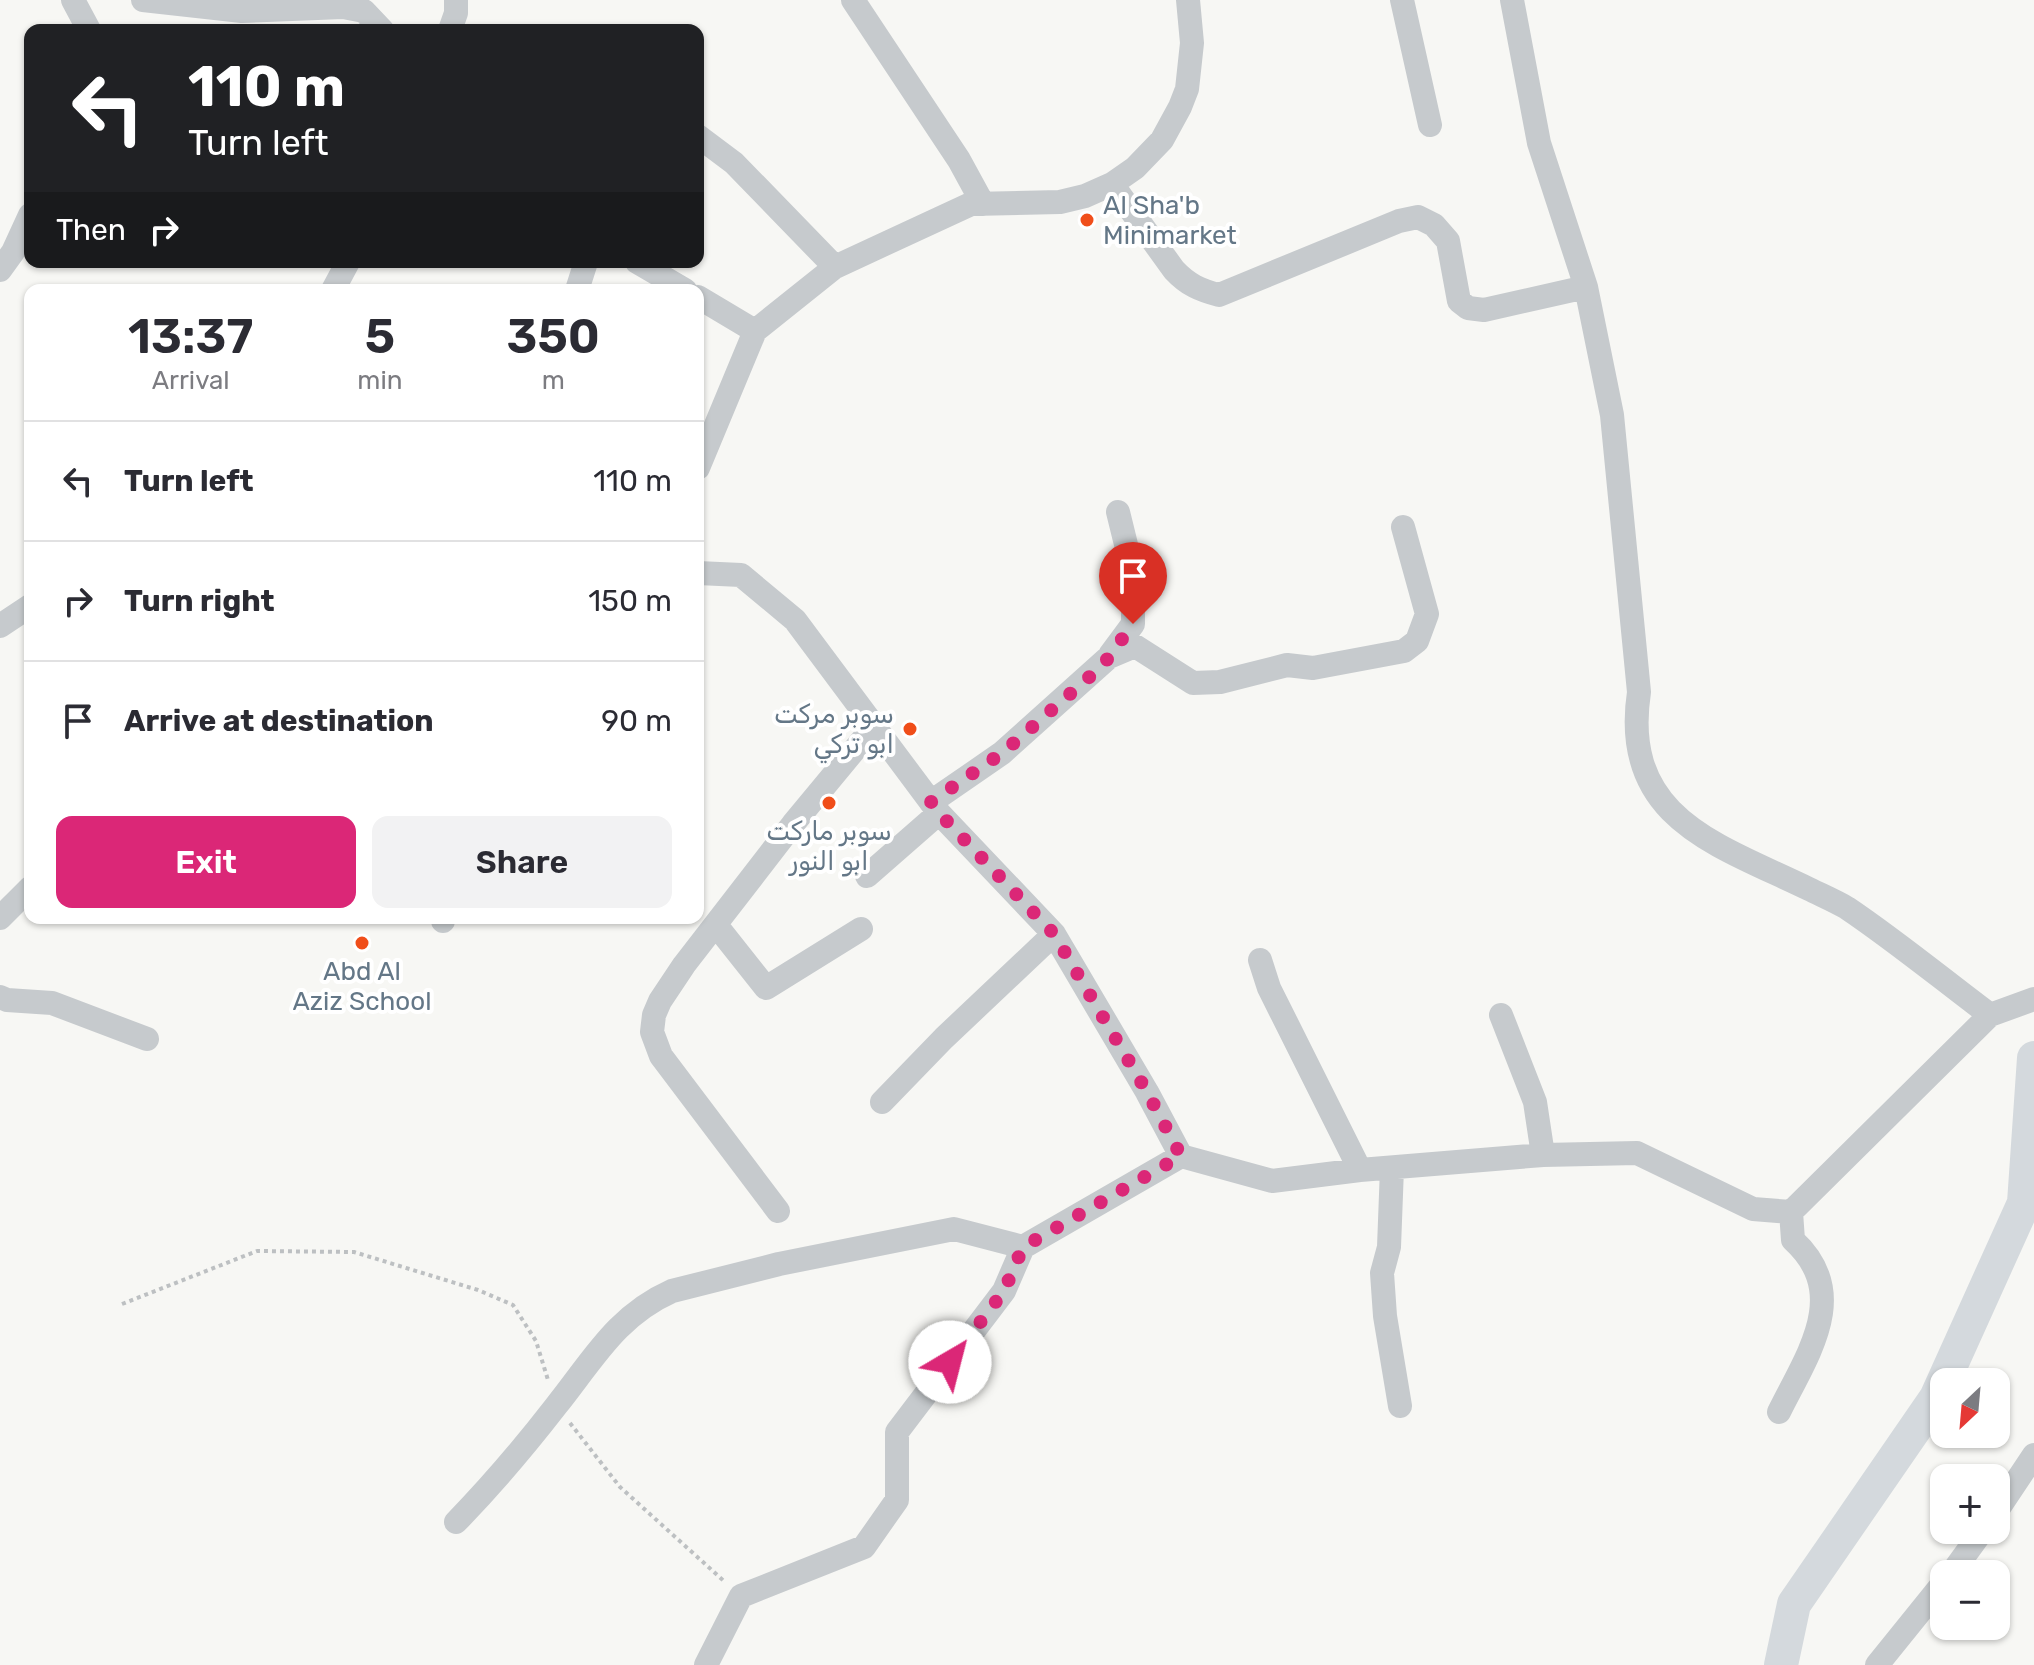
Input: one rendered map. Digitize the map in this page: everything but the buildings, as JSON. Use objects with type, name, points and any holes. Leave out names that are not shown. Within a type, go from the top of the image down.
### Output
[{"type":"main road","points":[[1781,1665],[1794,1604],[1936,1398],[2024,1203],[2034,1058]]},
{"type":"street","points":[[73,0],[86,24]]},
{"type":"street","points":[[143,0],[242,11],[343,7],[364,11],[376,24]]},
{"type":"street","points":[[452,24],[456,0]]},
{"type":"street","points":[[853,0],[959,160],[983,204]]},
{"type":"street","points":[[704,454],[755,331],[835,267],[971,204],[1060,202],[1085,196],[1112,184],[1135,168],[1162,140],[1180,107],[1191,70],[1188,0]]},
{"type":"street","points":[[1402,0],[1430,125]]},
{"type":"street","points":[[1512,0],[1539,143],[1586,287],[1612,415],[1639,692],[1635,736],[1643,770],[1672,814],[1700,836],[1845,907],[1990,1015]]},
{"type":"street","points":[[704,140],[734,163],[835,267]]},
{"type":"street","points":[[1112,184],[1186,283],[1219,295],[1399,221],[1418,217],[1434,225],[1448,241],[1459,301],[1468,308],[1484,310],[1586,287]]},
{"type":"street","points":[[0,270],[24,228]]},
{"type":"street","points":[[647,268],[675,284]]},
{"type":"street","points":[[704,301],[755,331]]},
{"type":"street","points":[[867,876],[935,807],[1002,753],[1109,657],[1133,624],[1133,573],[1118,512]]},
{"type":"street","points":[[1109,657],[1135,646],[1193,683],[1220,682],[1287,665],[1313,668],[1404,651],[1417,641],[1427,614],[1403,527]]},
{"type":"street","points":[[704,573],[741,575],[795,620],[935,807],[1054,934],[1181,1156]]},
{"type":"street","points":[[0,626],[24,610]]},
{"type":"street","points":[[778,1211],[662,1058],[654,1040],[653,1023],[657,1007],[684,965],[793,824],[875,725]]},
{"type":"street","points":[[0,918],[24,894]]},
{"type":"street","points":[[716,925],[766,988],[861,929]]},
{"type":"street","points":[[882,1102],[944,1038],[1054,934]]},
{"type":"street","points":[[1260,960],[1269,988],[1360,1170]]},
{"type":"street","points":[[0,997],[52,1003],[147,1039]]},
{"type":"street","points":[[706,1665],[741,1596],[864,1547],[897,1500],[897,1432],[1004,1291],[1023,1247],[1181,1156],[1272,1181],[1360,1170],[1543,1155],[1637,1153],[1753,1209],[1791,1212],[1990,1015],[2034,999]]},
{"type":"street","points":[[1501,1015],[1535,1102],[1543,1155]]},
{"type":"street","points":[[1392,1168],[1389,1247],[1382,1273],[1385,1316],[1400,1406]]},
{"type":"street","points":[[1779,1412],[1820,1328],[1823,1301],[1811,1256],[1793,1240],[1791,1212]]},
{"type":"street","points":[[456,1522],[486,1491],[556,1406],[612,1332],[640,1308],[672,1291],[779,1264],[954,1229],[1023,1247]]},
{"type":"street","points":[[2010,1491],[2034,1455]]},
{"type":"street","points":[[1877,1665],[1930,1599]]},
{"type":"path","points":[[122,1304],[257,1251],[354,1252],[478,1290],[513,1305],[536,1341],[556,1406],[620,1487],[741,1596]]},
{"type":"place","name":"Al Sha'b Minimarket","points":[[1087,220]]},
{"type":"place","name":"سوبر مركت ابو تركي","points":[[910,729]]},
{"type":"place","name":"سوبر ماركت ابو النور","points":[[829,803]]},
{"type":"place","name":"Abd Al Aziz School","points":[[362,943]]},
{"type":"route","points":[[950,1362],[1004,1291],[1023,1247],[1181,1156],[1054,934],[931,802],[1002,753],[1103,665],[1133,624]]}]
